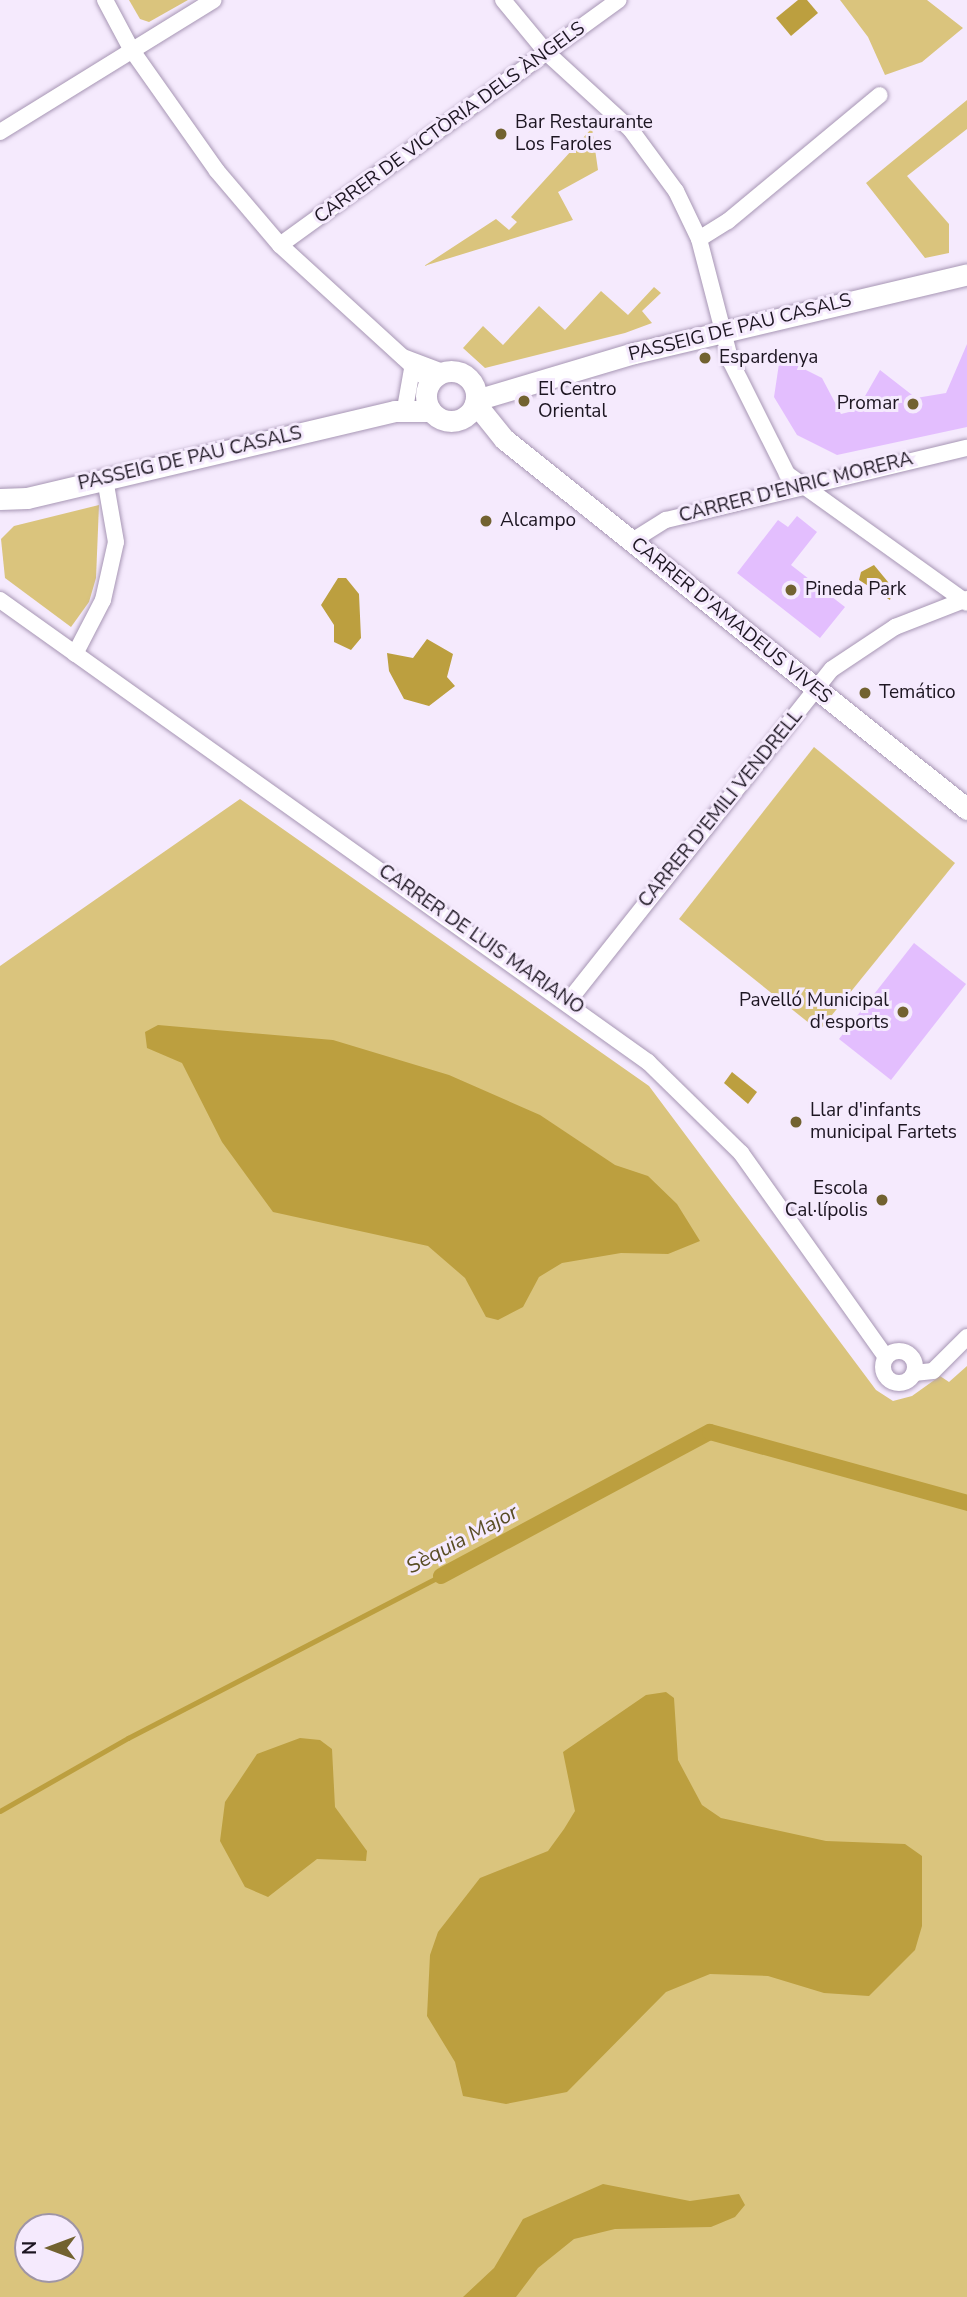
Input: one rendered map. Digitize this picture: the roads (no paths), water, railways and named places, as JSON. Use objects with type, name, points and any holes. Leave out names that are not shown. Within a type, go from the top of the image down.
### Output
[{"type":"street","points":[[105,0],[131,50],[217,171],[280,245],[412,368],[433,380]]},
{"type":"street","points":[[0,132],[214,0]]},
{"type":"street","points":[[502,0],[546,52],[643,144],[699,239],[731,362],[780,463],[801,486],[966,601]]},
{"type":"street","name":"CARRER DE VICTÒRIA DELS ÀNGELS","points":[[280,245],[619,0]]},
{"type":"street","points":[[699,239],[729,221],[880,95]]},
{"type":"street","name":"PASSEIG DE PAU CASALS","points":[[0,499],[27,498],[401,407],[431,411],[445,420],[507,388],[722,331],[967,274]]},
{"type":"street","points":[[400,356],[433,380]]},
{"type":"street","points":[[401,407],[412,368]]},
{"type":"street","points":[[468,377],[471,407]]},
{"type":"street","name":"PASSEIG DE PAU CASALS","points":[[401,407],[433,380],[468,377],[507,388]]},
{"type":"street","points":[[431,411],[433,380]]},
{"type":"street","points":[[492,428],[507,388]]},
{"type":"street","name":"CARRER D'AMADEUS VIVES","points":[[471,407],[492,428],[967,809]]},
{"type":"street","name":"CARRER D'ENRIC MORERA","points":[[632,541],[666,520],[967,448]]},
{"type":"street","points":[[75,654],[103,600],[116,542],[105,479]]},
{"type":"street","name":"PASSEIG DE PAU CASALS","points":[[0,514],[27,498]]},
{"type":"street","name":"CARRER DE LUIS MARIANO","points":[[0,600],[568,1003],[665,1077],[741,1153],[887,1357]]},
{"type":"street","name":"CARRER D'EMILI VENDRELL","points":[[568,1003],[838,664],[870,642],[966,601]]},
{"type":"street","points":[[914,1373],[913,1360],[905,1353],[887,1357],[883,1367],[890,1381],[905,1382],[914,1373],[933,1371],[967,1337]]},
{"type":"waterway","name":"Sèquia Major","points":[[441,1576],[710,1432],[967,1503]]},
{"type":"waterway","name":"Sèquia Major","points":[[0,1811],[128,1738],[441,1576]]},
{"type":"place","name":"Bar Restaurante Los Faroles","points":[[501,134]]},
{"type":"place","name":"Espardenya","points":[[705,358]]},
{"type":"place","name":"El Centro Oriental","points":[[524,401]]},
{"type":"place","name":"Promar","points":[[913,404]]},
{"type":"place","name":"Alcampo","points":[[486,521]]},
{"type":"place","name":"Pineda Park","points":[[791,590]]},
{"type":"place","name":"Temático","points":[[865,693]]},
{"type":"place","name":"Pavelló Municipal d'esports","points":[[903,1012]]},
{"type":"place","name":"Llar d'infants municipal Fartets","points":[[796,1122]]},
{"type":"place","name":"Escola Cal·lípolis","points":[[882,1200]]}]
